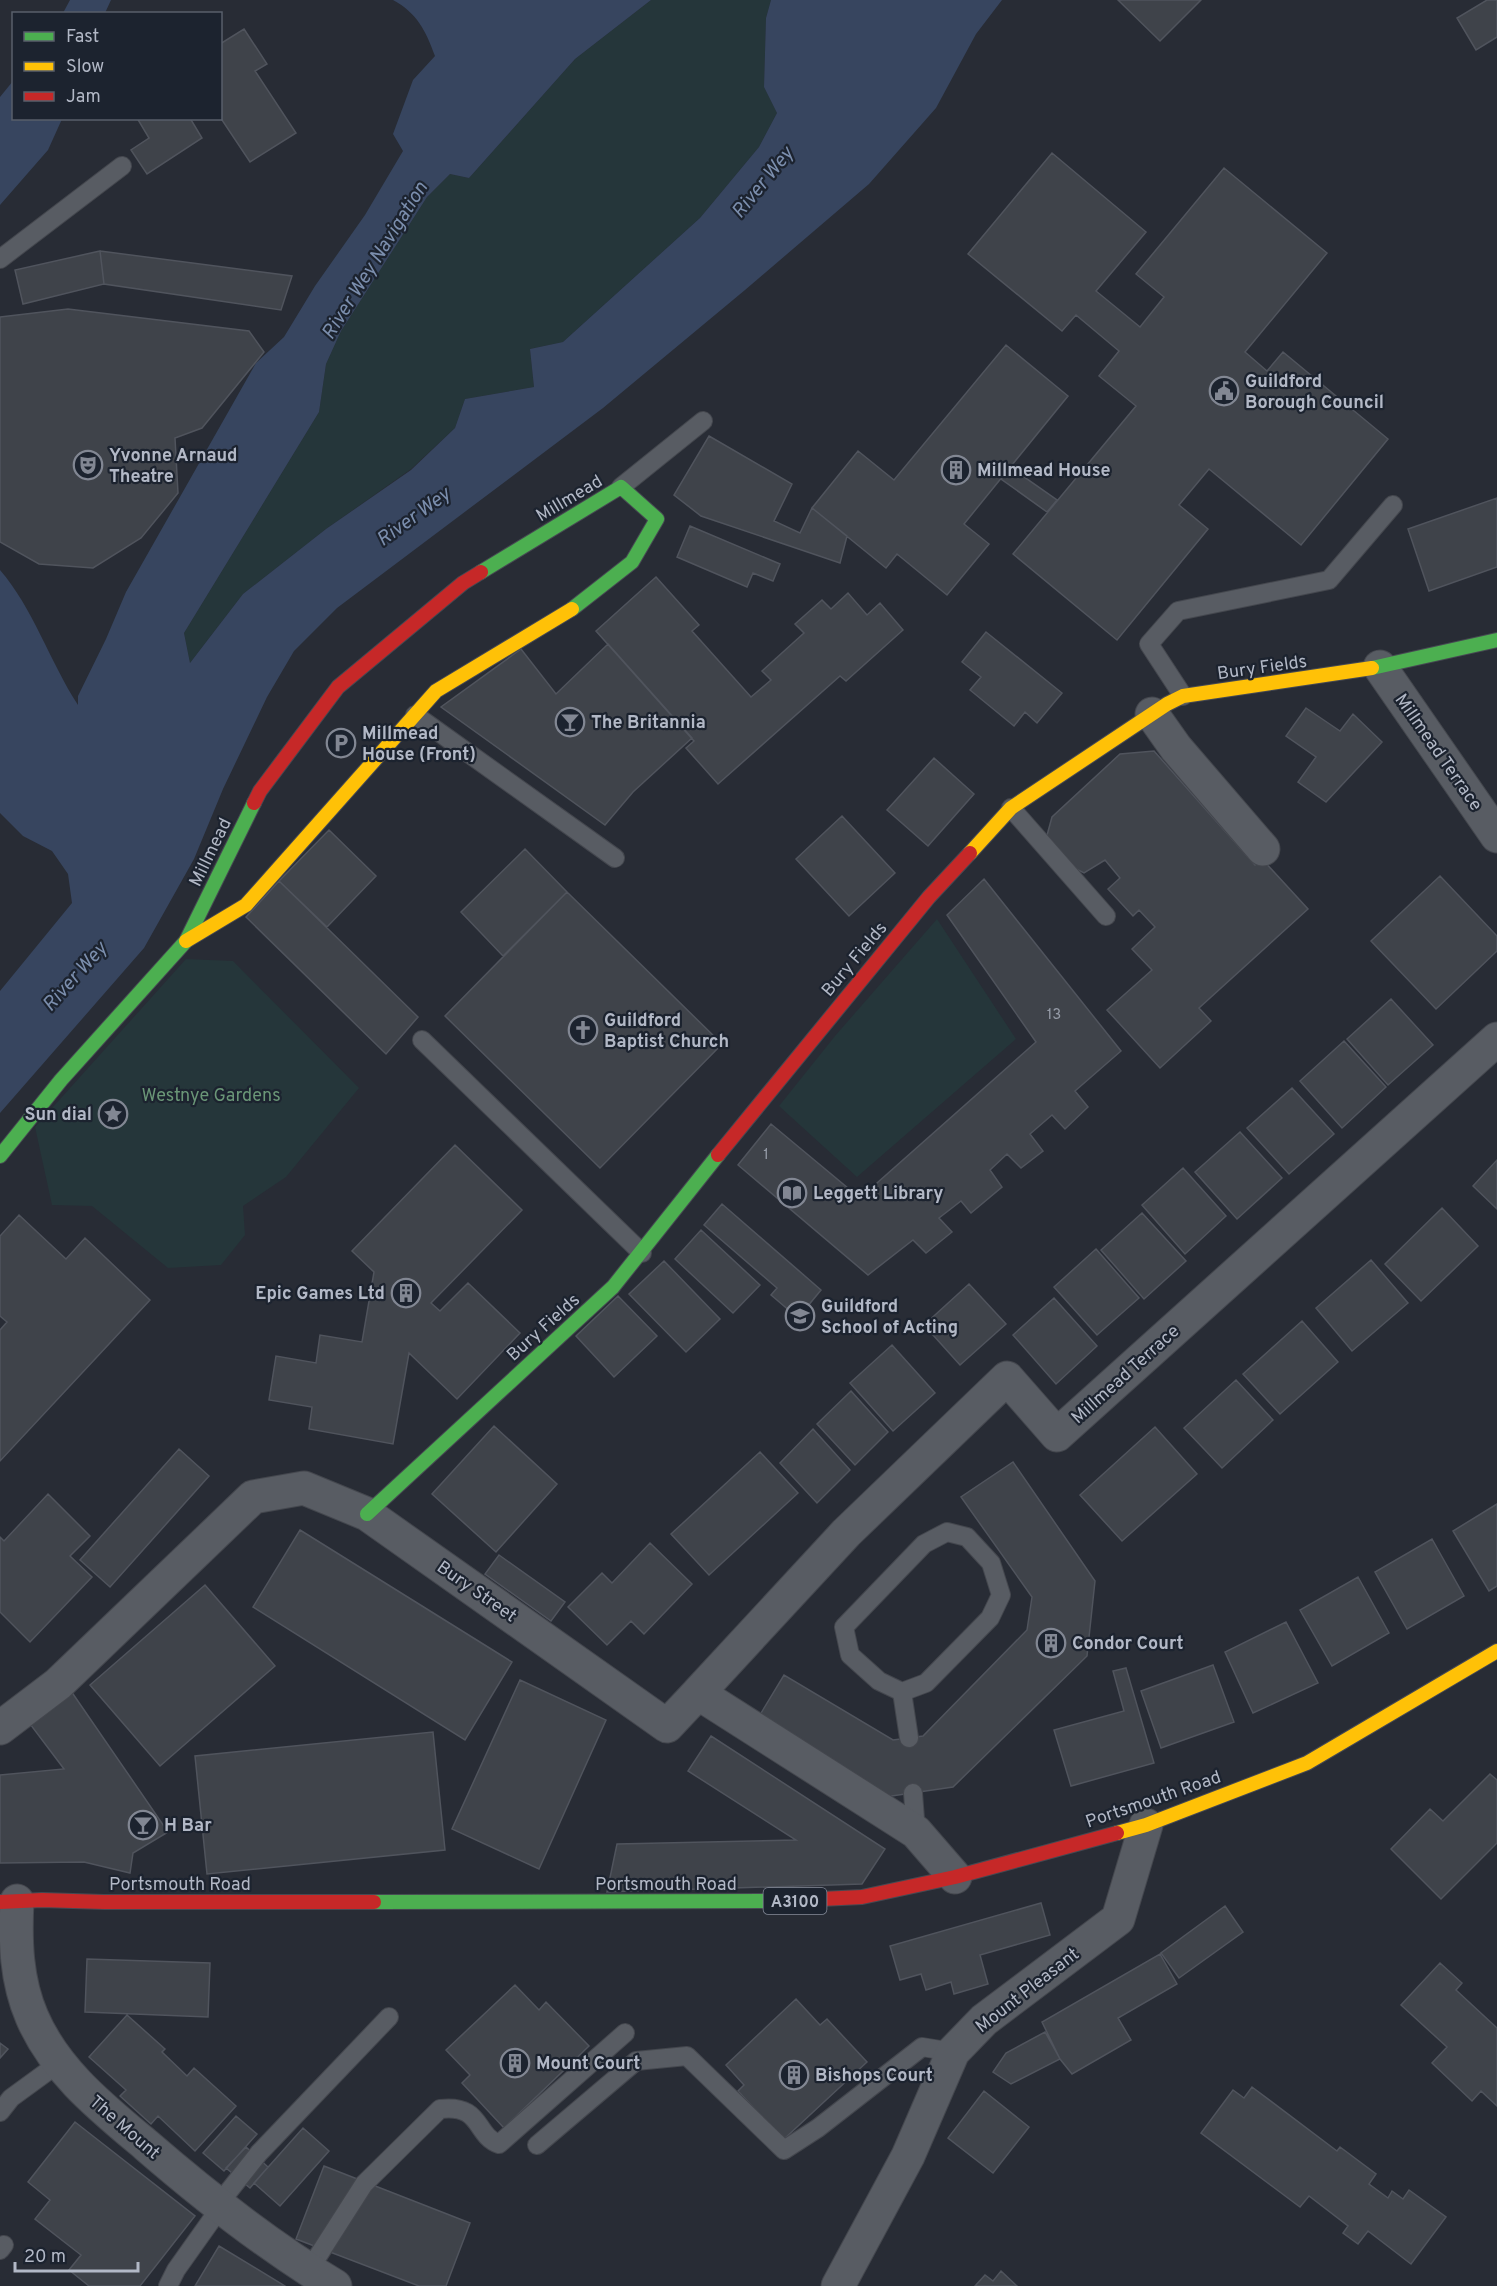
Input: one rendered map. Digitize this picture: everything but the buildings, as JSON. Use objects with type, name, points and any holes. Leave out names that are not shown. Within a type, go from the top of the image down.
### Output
[{"type":"street","name":"Millmead","points":[[0,1156],[61,1080],[186,941],[260,791],[338,687],[463,583],[621,487],[657,519],[632,562],[573,608],[436,691],[246,905],[186,941]]},
{"type":"street","name":"Bury Fields","points":[[368,1514],[613,1287],[759,1103],[914,915],[1011,808],[1152,714],[1183,696],[1380,667],[1497,640]]},
{"type":"street","name":"Millmead Terrace","points":[[1380,667],[1497,836]]},
{"type":"street","points":[[1152,714],[1176,748],[1263,849]]},
{"type":"street","name":"Millmead Terrace","points":[[698,1693],[846,1533],[1006,1378],[1057,1435],[1497,1039]]},
{"type":"street","name":"Bury Street","points":[[0,1728],[58,1684],[253,1497],[304,1488],[368,1514],[667,1726],[698,1693]]},
{"type":"street","name":"Portsmouth Road","points":[[9,1901],[766,1902],[862,1896],[955,1877],[1146,1825],[1307,1762],[1497,1651]]},
{"type":"street","points":[[698,1693],[916,1832],[955,1877]]},
{"type":"street","name":"Mount Pleasant","points":[[838,2286],[909,2156],[953,2052],[984,2020],[1118,1919],[1146,1825]]},
{"type":"street","name":"The Mount","points":[[9,1901],[16,1957],[31,2016],[59,2063],[104,2109],[218,2207],[322,2278]]},
{"type":"lane","points":[[0,259],[122,165]]},
{"type":"lane","points":[[621,487],[703,421]]},
{"type":"lane","points":[[1183,696],[1149,644],[1178,611],[1329,580],[1393,505]]},
{"type":"lane","points":[[415,715],[615,858]]},
{"type":"lane","points":[[1011,808],[1106,916]]},
{"type":"lane","points":[[422,1040],[642,1253]]},
{"type":"lane","points":[[947,1532],[967,1537],[991,1563],[1002,1595],[990,1617],[926,1683],[902,1692],[879,1681],[850,1654],[844,1627],[924,1544],[947,1532]]},
{"type":"lane","points":[[902,1692],[909,1738]]},
{"type":"lane","points":[[914,1793],[916,1832]]},
{"type":"lane","points":[[168,2286],[218,2207],[259,2152],[389,2017]]},
{"type":"lane","points":[[322,2278],[364,2184],[440,2109],[454,2108],[473,2116],[493,2142],[499,2144],[625,2033]]},
{"type":"lane","points":[[537,2145],[636,2061],[687,2056],[784,2151],[818,2128],[922,2047],[953,2052]]},
{"type":"lane","points":[[0,2112],[11,2098],[59,2063]]},
{"type":"green space","points":[[651,0],[771,0],[766,18],[764,87],[777,113],[759,147],[700,218],[563,342],[530,349],[534,387],[465,399],[455,428],[411,469],[326,529],[243,594],[190,663],[184,633],[319,412],[326,364],[341,331],[427,197],[450,174],[469,178],[575,59]]},
{"type":"green space","points":[[937,919],[1016,1039],[857,1177],[779,1106],[835,1036]]},
{"type":"green space","name":"Westnye Gardens","points":[[186,959],[233,961],[359,1088],[286,1177],[243,1206],[245,1235],[221,1265],[168,1268],[92,1206],[52,1205],[35,1127]]},
{"type":"water","points":[[70,0],[111,0],[105,12],[64,12]]},
{"type":"water","points":[[393,0],[651,0],[575,59],[469,178],[450,174],[427,197],[341,331],[326,364],[319,412],[184,633],[190,663],[243,594],[326,529],[411,470],[455,428],[465,399],[534,387],[530,349],[563,342],[700,218],[759,147],[777,113],[764,87],[766,18],[771,0],[1002,0],[976,34],[936,108],[869,184],[603,408],[337,608],[294,651],[267,697],[223,789],[194,859],[144,948],[0,1113],[0,991],[72,903],[68,874],[52,851],[23,836],[0,813],[0,570],[32,618],[78,705],[78,696],[126,592],[256,363],[284,337],[315,286],[365,215],[403,151],[393,134],[413,80],[435,56],[420,24]]},
{"type":"water","points":[[12,82],[12,120],[62,120],[48,150],[0,205],[0,97]]},
{"type":"traffic: fast","points":[[481,572],[621,487],[657,519],[632,562],[572,609]]},
{"type":"traffic: fast","points":[[1372,668],[1497,640]]},
{"type":"traffic: fast","points":[[0,1156],[61,1080],[186,941],[254,803]]},
{"type":"traffic: fast","points":[[367,1514],[613,1287],[718,1155]]},
{"type":"traffic: fast","points":[[374,1902],[780,1901]]},
{"type":"traffic: slow","points":[[186,941],[246,905],[436,691],[572,609]]},
{"type":"traffic: slow","points":[[970,853],[1011,808],[1167,704],[1183,696],[1372,668]]},
{"type":"traffic: slow","points":[[1117,1833],[1146,1825],[1307,1763],[1497,1651]]},
{"type":"traffic: jam","points":[[254,803],[260,791],[338,687],[463,583],[481,572]]},
{"type":"traffic: jam","points":[[718,1155],[929,897],[970,853]]},
{"type":"traffic: jam","points":[[780,1901],[862,1897],[955,1877],[1117,1833]]},
{"type":"traffic: jam","points":[[0,1902],[42,1900],[374,1902]]},
{"type":"place","name":"Guildford Borough Council","points":[[1224,391]]},
{"type":"place","name":"Yvonne Arnaud Theatre","points":[[88,465]]},
{"type":"place","name":"Millmead House","points":[[956,470]]},
{"type":"place","name":"The Britannia","points":[[570,722]]},
{"type":"place","name":"Millmead House (Front)","points":[[341,743]]},
{"type":"place","name":"Guildford Baptist Church","points":[[583,1030]]},
{"type":"place","name":"Sun dial","points":[[113,1114]]},
{"type":"place","name":"Leggett Library","points":[[792,1193]]},
{"type":"place","name":"Epic Games Ltd","points":[[406,1293]]},
{"type":"place","name":"Guildford School of Acting","points":[[800,1316]]},
{"type":"place","name":"Condor Court","points":[[1051,1643]]},
{"type":"place","name":"H Bar","points":[[143,1825]]},
{"type":"place","name":"Mount Court","points":[[515,2063]]},
{"type":"place","name":"Bishops Court","points":[[794,2075]]},
{"type":"water label","name":"River Wey","points":[[762,182]]},
{"type":"water label","name":"River Wey Navigation","points":[[374,260]]},
{"type":"water label","name":"River Wey","points":[[413,516]]},
{"type":"water label","name":"River Wey","points":[[74,976]]}]
